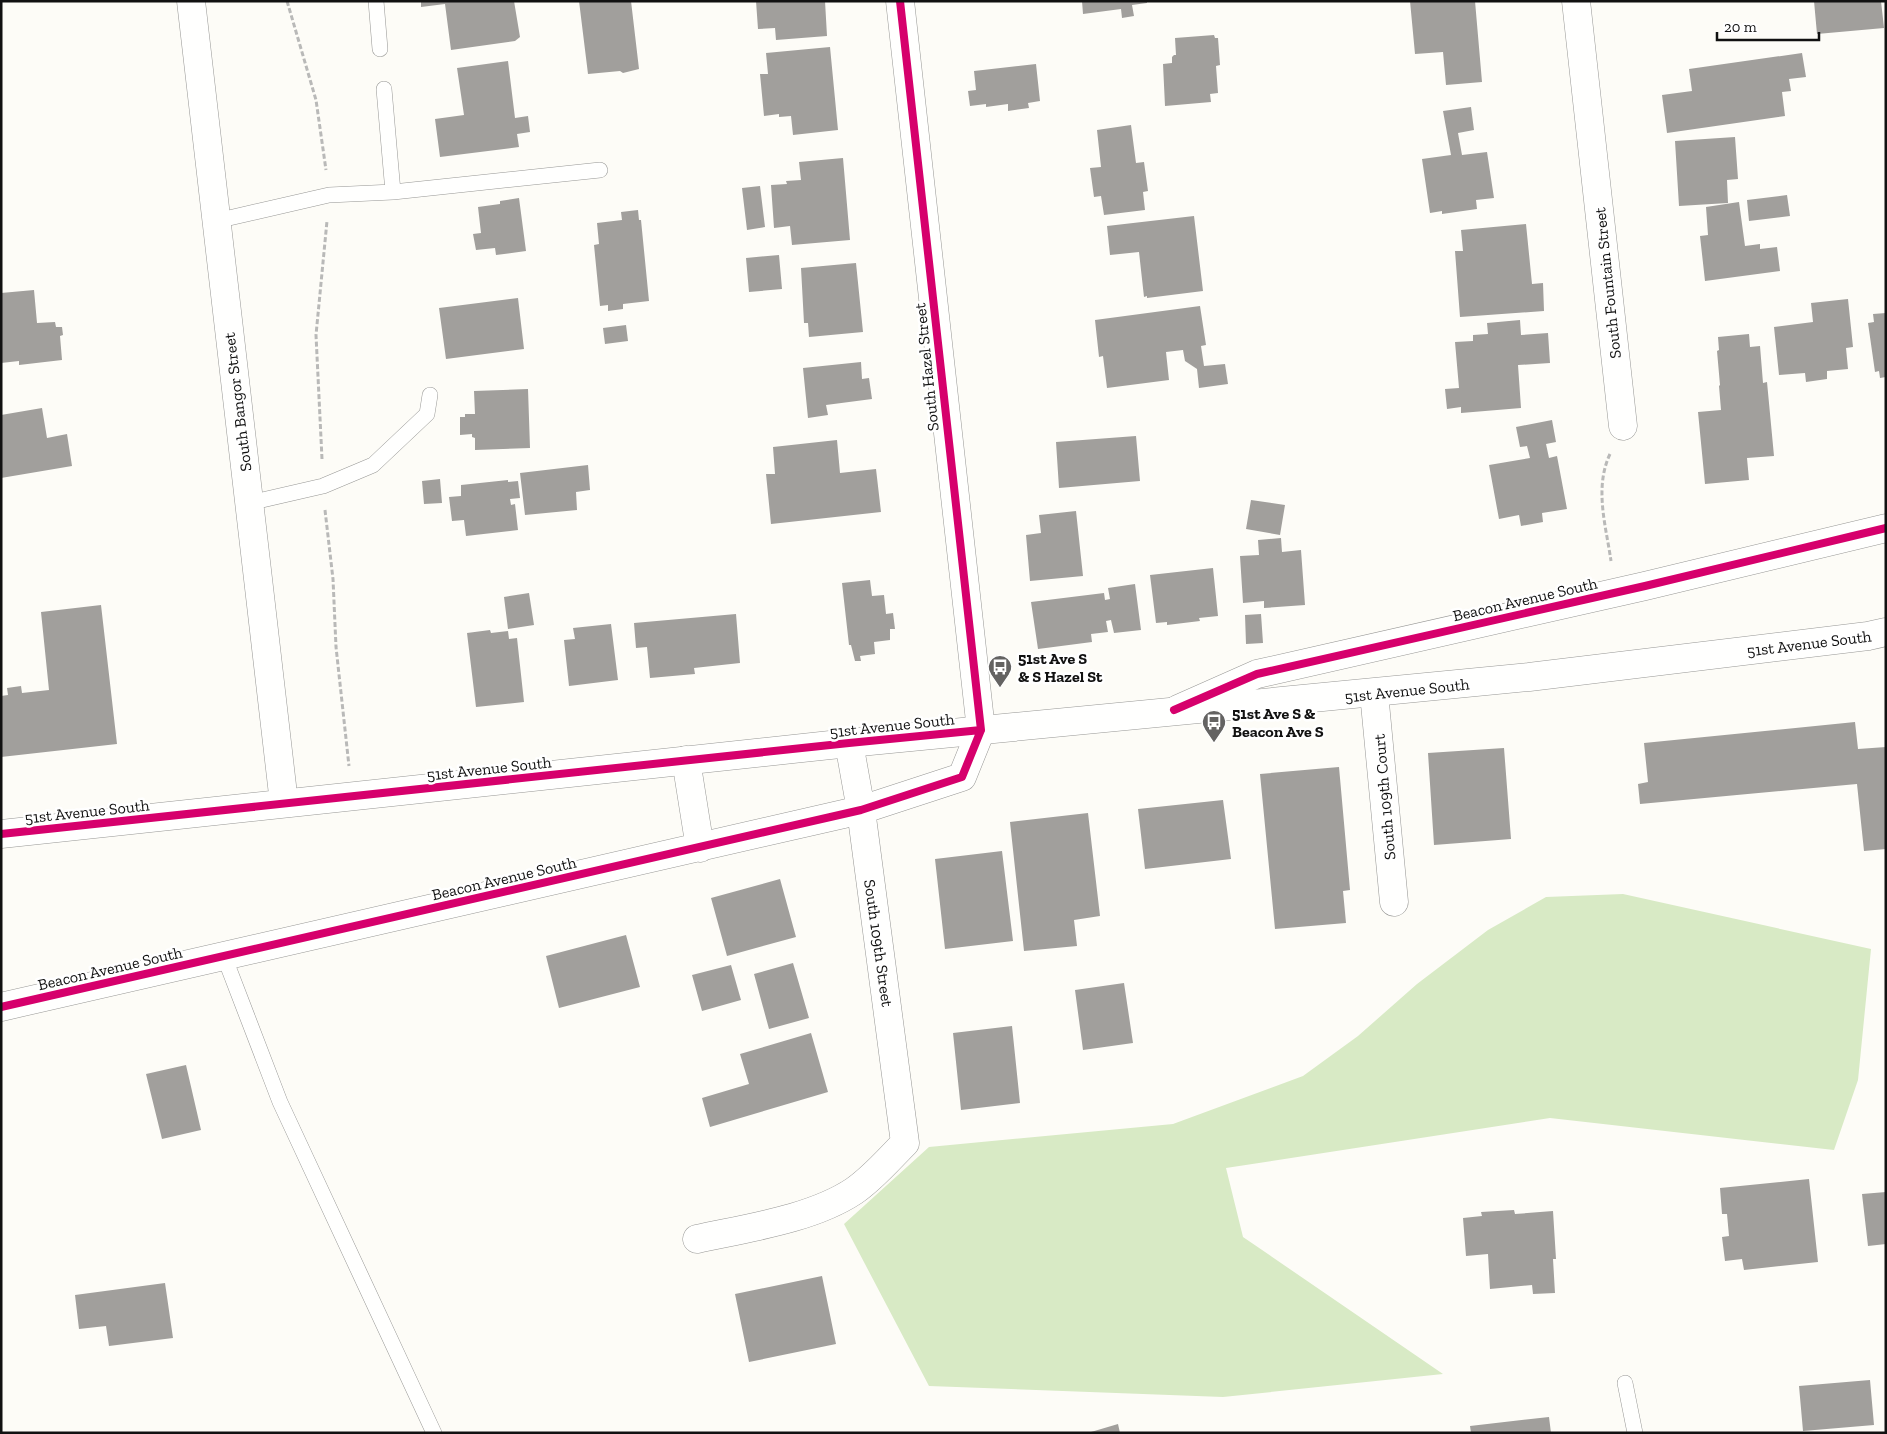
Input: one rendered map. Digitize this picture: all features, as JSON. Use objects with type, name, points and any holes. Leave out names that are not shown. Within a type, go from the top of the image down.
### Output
[{"type":"street","name":"South Bangor Street","points":[[191,1],[284,803]]},
{"type":"street","name":"South Hazel Street","points":[[900,1],[981,730]]},
{"type":"street","name":"South Fountain Street","points":[[1576,1],[1623,426]]},
{"type":"street","name":"Beacon Avenue South","points":[[1174,710],[1256,674],[1645,586],[1886,528]]},
{"type":"street","name":"51st Avenue South","points":[[1,834],[849,743],[1548,675],[1868,636],[1886,632]]},
{"type":"street","name":"South 109th Court","points":[[1374,693],[1394,902]]},
{"type":"street","name":"Beacon Avenue South","points":[[1,1007],[861,810],[962,777],[981,730]]},
{"type":"street","name":"South 109th Street","points":[[697,1239],[811,1212],[854,1191],[885,1164],[905,1143],[861,810],[849,743]]},
{"type":"street","points":[[686,760],[700,848]]},
{"type":"lane","points":[[376,1],[380,49]]},
{"type":"lane","points":[[384,89],[393,192]]},
{"type":"lane","points":[[216,220],[329,195],[393,192],[600,170]]},
{"type":"lane","points":[[249,503],[323,486],[373,465],[427,414],[430,395]]},
{"type":"lane","points":[[224,956],[280,1102],[434,1433]]},
{"type":"lane","points":[[1625,1383],[1635,1433]]},
{"type":"path","points":[[287,1],[316,100],[329,195],[316,335],[323,486],[333,578],[336,647],[352,796]]},
{"type":"path","points":[[1611,561],[1602,485],[1604,467],[1623,426]]},
{"type":"green space","points":[[1623,894],[1871,949],[1858,1080],[1834,1150],[1550,1118],[1226,1168],[1243,1237],[1443,1374],[1223,1397],[929,1386],[844,1224],[929,1147],[1173,1124],[1303,1076],[1358,1036],[1417,984],[1488,930],[1546,897]]},
{"type":"building","points":[[421,1],[514,1],[520,37],[515,41],[451,50],[445,4],[421,7]]},
{"type":"building","points":[[579,1],[631,1],[639,69],[623,73],[620,71],[588,74]]},
{"type":"building","points":[[756,1],[825,1],[827,36],[776,40],[775,28],[758,29]]},
{"type":"building","points":[[1082,1],[1147,1],[1147,3],[1132,5],[1134,16],[1122,18],[1121,9],[1083,14]]},
{"type":"building","points":[[1410,1],[1475,1],[1482,82],[1446,85],[1443,52],[1415,54]]},
{"type":"building","points":[[1814,1],[1881,1],[1884,28],[1817,34]]},
{"type":"building","points":[[1214,35],[1215,38],[1218,38],[1220,65],[1216,66],[1218,93],[1210,94],[1211,102],[1165,106],[1163,64],[1172,63],[1172,57],[1176,55],[1175,38]]},
{"type":"building","points":[[830,47],[838,130],[793,135],[791,116],[779,117],[779,114],[764,116],[760,74],[768,74],[766,53]]},
{"type":"building","points":[[1802,53],[1806,77],[1789,79],[1791,91],[1782,92],[1785,116],[1667,133],[1662,95],[1692,91],[1689,69]]},
{"type":"building","points":[[508,61],[515,118],[528,116],[530,132],[517,134],[519,147],[440,157],[435,119],[464,115],[457,68]]},
{"type":"building","points":[[1036,64],[1040,101],[1028,103],[1029,108],[1008,111],[1008,104],[986,107],[986,104],[970,106],[968,91],[976,90],[974,71]]},
{"type":"building","points":[[1471,107],[1474,130],[1458,133],[1462,155],[1487,152],[1494,198],[1476,200],[1477,209],[1442,214],[1442,211],[1430,213],[1422,159],[1451,155],[1443,111]]},
{"type":"building","points":[[1131,125],[1136,163],[1144,162],[1148,191],[1143,192],[1145,210],[1104,215],[1101,196],[1094,197],[1090,168],[1101,167],[1097,130]]},
{"type":"building","points":[[1735,137],[1738,179],[1727,180],[1728,203],[1679,206],[1675,141]]},
{"type":"building","points":[[843,158],[850,240],[792,245],[790,226],[774,228],[771,185],[787,184],[786,181],[801,180],[799,162]]},
{"type":"building","points":[[760,186],[765,227],[747,230],[742,188]]},
{"type":"building","points":[[1787,195],[1790,216],[1749,221],[1747,200]]},
{"type":"building","points":[[519,198],[526,251],[496,255],[495,248],[476,250],[473,234],[481,233],[478,207],[500,204],[500,201]]},
{"type":"building","points":[[1739,202],[1745,246],[1760,244],[1760,249],[1777,247],[1780,271],[1705,281],[1700,236],[1708,235],[1706,207]]},
{"type":"building","points":[[638,210],[639,220],[641,220],[649,301],[623,304],[623,309],[608,311],[608,305],[600,306],[594,245],[599,244],[597,223],[622,220],[621,212]]},
{"type":"building","points":[[1194,216],[1203,291],[1144,297],[1139,252],[1110,255],[1107,226]]},
{"type":"building","points":[[1526,224],[1532,284],[1543,283],[1544,311],[1460,317],[1455,251],[1463,251],[1461,230]]},
{"type":"building","points":[[779,255],[782,289],[749,292],[746,258]]},
{"type":"building","points":[[856,263],[863,332],[809,337],[808,323],[804,323],[801,268]]},
{"type":"building","points":[[34,290],[37,323],[55,322],[56,327],[62,327],[63,335],[60,336],[62,360],[19,365],[19,361],[1,363],[1,293]]},
{"type":"building","points":[[518,298],[524,349],[446,359],[439,308]]},
{"type":"building","points":[[1848,299],[1853,347],[1846,348],[1848,369],[1827,371],[1827,379],[1806,382],[1805,373],[1779,375],[1774,327],[1813,322],[1811,303]]},
{"type":"building","points":[[1200,306],[1206,345],[1201,346],[1204,366],[1225,364],[1228,384],[1199,388],[1197,369],[1185,361],[1183,350],[1166,352],[1169,380],[1107,388],[1103,356],[1099,357],[1095,320]]},
{"type":"building","points":[[1886,313],[1886,377],[1880,378],[1879,371],[1875,372],[1868,323],[1874,322],[1873,314]]},
{"type":"building","points":[[1520,320],[1521,335],[1548,333],[1550,363],[1518,365],[1521,408],[1461,413],[1461,407],[1447,409],[1445,389],[1459,388],[1455,342],[1473,341],[1473,335],[1488,334],[1487,323]]},
{"type":"building","points":[[626,325],[628,341],[605,344],[603,328]]},
{"type":"building","points":[[1749,334],[1750,347],[1760,346],[1763,383],[1767,382],[1774,456],[1747,458],[1749,480],[1705,484],[1698,412],[1721,410],[1717,351],[1719,350],[1718,337]]},
{"type":"building","points":[[861,362],[862,379],[869,378],[872,399],[826,405],[828,415],[808,418],[803,368]]},
{"type":"building","points":[[528,389],[530,448],[475,450],[475,438],[472,437],[472,434],[460,435],[460,417],[465,417],[465,414],[475,414],[474,391]]},
{"type":"building","points":[[42,408],[47,438],[67,434],[72,466],[1,478],[1,415]]},
{"type":"building","points":[[1552,420],[1556,442],[1546,444],[1549,458],[1557,456],[1567,509],[1542,513],[1543,522],[1521,526],[1519,515],[1499,519],[1489,465],[1530,458],[1527,446],[1520,447],[1516,427]]},
{"type":"building","points":[[1136,436],[1140,481],[1059,488],[1056,442]]},
{"type":"building","points":[[837,440],[840,473],[876,469],[881,512],[771,524],[766,474],[775,474],[773,447]]},
{"type":"building","points":[[588,465],[590,490],[576,492],[577,510],[525,515],[520,473]]},
{"type":"building","points":[[440,479],[442,503],[424,504],[422,481]]},
{"type":"building","points":[[508,480],[508,482],[518,481],[520,498],[510,499],[511,505],[515,504],[518,530],[466,536],[464,520],[452,521],[449,497],[461,496],[461,485]]},
{"type":"building","points":[[1251,500],[1285,505],[1280,535],[1246,529]]},
{"type":"building","points":[[1076,511],[1083,576],[1030,581],[1026,535],[1041,533],[1039,515]]},
{"type":"building","points":[[1281,538],[1282,552],[1301,550],[1305,605],[1264,608],[1264,601],[1243,603],[1240,556],[1259,555],[1258,540]]},
{"type":"building","points":[[1213,568],[1218,616],[1199,618],[1200,621],[1167,625],[1167,622],[1156,623],[1150,575]]},
{"type":"building","points":[[870,580],[872,596],[884,595],[886,614],[893,613],[895,629],[890,629],[890,640],[874,642],[875,654],[860,656],[861,661],[855,661],[851,645],[849,645],[842,583]]},
{"type":"building","points":[[1135,584],[1141,630],[1114,633],[1111,620],[1106,621],[1108,632],[1091,634],[1092,642],[1038,649],[1031,602],[1104,593],[1105,600],[1110,599],[1108,588]]},
{"type":"building","points":[[529,593],[534,625],[508,629],[504,597]]},
{"type":"building","points":[[101,605],[117,744],[1,757],[1,696],[8,695],[7,688],[21,686],[22,693],[49,690],[41,612]]},
{"type":"building","points":[[736,614],[740,663],[694,668],[695,674],[650,678],[647,647],[636,648],[634,623]]},
{"type":"building","points":[[1261,614],[1263,643],[1246,644],[1245,615]]},
{"type":"building","points":[[611,624],[618,680],[569,686],[564,640],[575,639],[573,628]]},
{"type":"building","points":[[490,630],[491,633],[508,631],[509,639],[517,638],[524,702],[476,707],[467,633]]},
{"type":"building","points":[[1855,722],[1858,749],[1886,747],[1886,849],[1864,851],[1857,784],[1640,804],[1638,784],[1648,782],[1644,743]]},
{"type":"building","points":[[1504,748],[1511,839],[1434,845],[1428,753]]},
{"type":"building","points":[[1339,767],[1350,890],[1343,891],[1346,923],[1275,929],[1260,774]]},
{"type":"building","points":[[1223,800],[1231,859],[1145,869],[1138,809]]},
{"type":"building","points":[[1088,813],[1100,916],[1074,920],[1077,946],[1024,951],[1010,822]]},
{"type":"building","points":[[1002,851],[1013,941],[945,949],[935,859]]},
{"type":"building","points":[[780,879],[796,937],[727,956],[711,898]]},
{"type":"building","points":[[626,935],[640,987],[559,1008],[546,956]]},
{"type":"building","points":[[793,963],[809,1018],[769,1029],[754,974]]},
{"type":"building","points":[[731,965],[741,1000],[702,1011],[692,975]]},
{"type":"building","points":[[1124,983],[1133,1043],[1083,1050],[1075,990]]},
{"type":"building","points":[[1012,1026],[1020,1103],[961,1110],[953,1033]]},
{"type":"building","points":[[811,1033],[828,1092],[710,1127],[702,1098],[749,1084],[740,1054]]},
{"type":"building","points":[[186,1065],[201,1130],[162,1139],[146,1074]]},
{"type":"building","points":[[1809,1179],[1818,1262],[1744,1270],[1742,1259],[1725,1261],[1722,1237],[1729,1236],[1727,1214],[1722,1214],[1720,1188]]},
{"type":"building","points":[[1886,1192],[1886,1244],[1868,1246],[1862,1194]]},
{"type":"building","points":[[1514,1210],[1515,1214],[1553,1211],[1556,1259],[1553,1259],[1555,1293],[1533,1294],[1532,1285],[1490,1289],[1488,1254],[1466,1256],[1463,1218],[1482,1216],[1481,1212]]},
{"type":"building","points":[[822,1276],[836,1344],[749,1362],[735,1294]]},
{"type":"building","points":[[165,1283],[173,1338],[109,1346],[106,1326],[79,1329],[75,1295]]},
{"type":"building","points":[[1870,1380],[1874,1425],[1803,1431],[1799,1386]]},
{"type":"building","points":[[1549,1417],[1551,1433],[1471,1433],[1470,1426]]},
{"type":"building","points":[[1118,1424],[1120,1433],[1091,1433],[1091,1432]]},
{"type":"cycle path","points":[[1,1007],[861,810],[962,777],[981,730],[900,1]]},
{"type":"cycle path","points":[[1174,710],[1257,674],[1645,586],[1886,528]]},
{"type":"cycle path","points":[[1,834],[981,730]]},
{"type":"place","name":"51st Ave S & S Hazel St","points":[[1000,688]]},
{"type":"place","name":"51st Ave S & Beacon Ave S","points":[[1214,743]]}]
